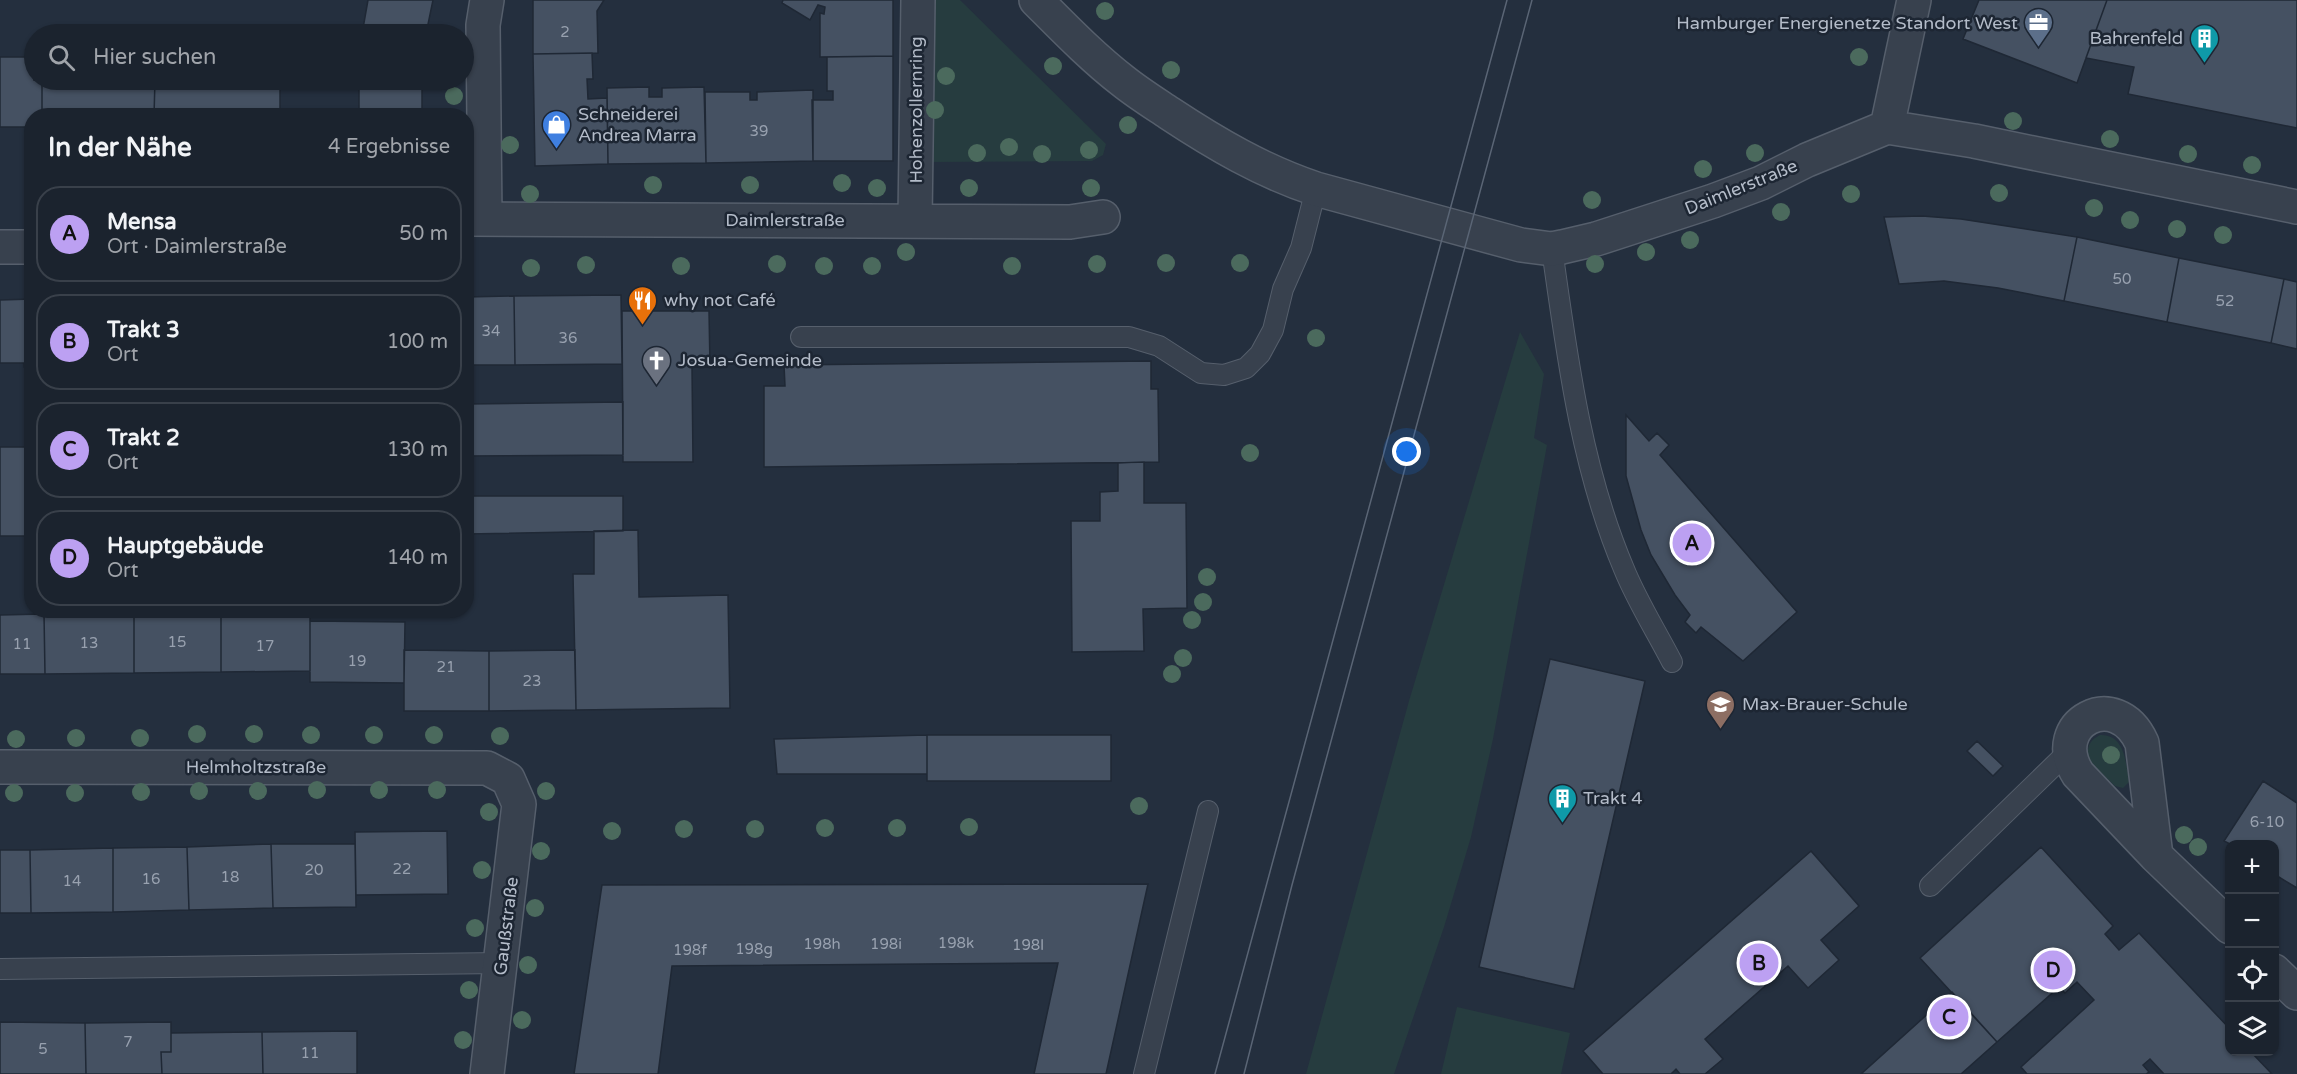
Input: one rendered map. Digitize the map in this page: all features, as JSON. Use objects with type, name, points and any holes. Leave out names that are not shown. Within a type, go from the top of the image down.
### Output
[{"type":"street","points":[[476,219],[483,25],[487,0]]},
{"type":"street","name":"Hohenzollernring","points":[[915,220],[918,0]]},
{"type":"street","name":"Daimlerstraße","points":[[1035,0],[1124,82],[1196,131],[1250,163],[1288,180],[1316,189],[1521,245],[1552,249],[1596,238],[1713,201],[1761,183],[1807,160],[1887,127]]},
{"type":"street","points":[[1914,0],[1887,127],[1974,141],[2297,207]]},
{"type":"street","name":"Daimlerstraße","points":[[476,219],[1070,222],[1103,217]]},
{"type":"street","points":[[0,247],[24,247]]},
{"type":"street","points":[[2156,856],[2142,743],[2136,730],[2127,720],[2112,714],[2099,714],[2087,719],[2078,726],[2072,736],[2069,751],[2072,764],[2078,774],[2156,856],[2225,923]]},
{"type":"street","name":"Helmholtzstraße","points":[[0,766],[488,768],[508,780]]},
{"type":"street","name":"Gaußstraße","points":[[487,1074],[519,804],[508,780]]},
{"type":"street","points":[[2279,976],[2297,993]]},
{"type":"lane","points":[[801,337],[1129,337],[1159,345],[1201,373],[1224,375],[1235,373],[1246,368],[1260,354],[1273,330],[1283,288],[1301,248],[1316,189]]},
{"type":"lane","points":[[1552,249],[1566,345],[1590,472],[1624,569],[1672,662]]},
{"type":"lane","points":[[1930,886],[2069,751]]},
{"type":"lane","points":[[1144,1074],[1208,811]]},
{"type":"lane","points":[[0,969],[501,963]]},
{"type":"green space","points":[[932,0],[960,0],[1106,144],[1103,155],[1092,161],[928,162]]},
{"type":"green space","points":[[1520,332],[1544,374],[1534,438],[1547,445],[1493,739],[1471,837],[1444,927],[1394,1074],[1306,1074],[1409,701]]},
{"type":"green space","points":[[2100,735],[2115,739],[2123,751],[2129,782],[2123,788],[2115,786],[2088,760],[2089,745]]},
{"type":"green space","points":[[1457,1007],[1570,1033],[1561,1074],[1441,1074]]},
{"type":"building","points":[[368,0],[433,0],[428,24],[364,24]]},
{"type":"building","points":[[533,0],[604,0],[597,11],[598,53],[533,54]]},
{"type":"building","points":[[783,0],[893,0],[893,56],[820,57],[820,13],[824,14],[825,7],[818,5],[810,20],[782,3]]},
{"type":"building","name":"Hamburger Energienetze Standort West","points":[[1979,0],[2107,0],[2077,83],[1963,39]]},
{"type":"building","name":"Bahrenfeld","points":[[2107,0],[2297,0],[2297,128],[2128,94],[2134,67],[2086,58]]},
{"type":"building","points":[[592,53],[593,79],[587,79],[588,99],[607,98],[608,164],[535,166],[533,54]]},
{"type":"building","points":[[893,56],[893,161],[813,161],[812,100],[833,100],[833,91],[827,91],[827,57]]},
{"type":"building","points":[[0,57],[24,57],[24,90],[42,90],[42,108],[24,108],[24,127],[0,127]]},
{"type":"building","points":[[649,87],[649,97],[662,97],[662,88],[704,87],[706,163],[608,164],[607,88]]},
{"type":"building","points":[[42,90],[155,90],[154,108],[42,108]]},
{"type":"building","points":[[155,90],[280,90],[280,108],[154,108]]},
{"type":"building","points":[[359,90],[422,90],[422,108],[359,108]]},
{"type":"building","points":[[813,90],[813,161],[706,163],[705,92],[750,92],[750,100],[757,100],[757,92]]},
{"type":"building","points":[[1922,216],[1961,219],[2077,237],[2064,301],[1998,288],[1944,281],[1899,284],[1884,217]]},
{"type":"building","points":[[2077,237],[2179,258],[2167,322],[2064,301]]},
{"type":"building","points":[[2179,258],[2284,279],[2271,343],[2167,322]]},
{"type":"building","points":[[2284,279],[2297,282],[2297,349],[2271,343]]},
{"type":"building","points":[[621,295],[622,364],[515,365],[514,296]]},
{"type":"building","points":[[514,296],[515,365],[474,365],[474,297]]},
{"type":"building","points":[[24,299],[24,363],[0,363],[0,300]]},
{"type":"building","name":"Josua-Gemeinde","points":[[622,311],[709,311],[710,367],[692,367],[693,462],[623,462]]},
{"type":"building","points":[[1151,361],[1151,389],[1158,389],[1159,462],[764,467],[764,386],[785,386],[784,365]]},
{"type":"building","points":[[623,402],[623,455],[474,456],[474,404]]},
{"type":"building","points":[[1626,415],[1649,441],[1657,433],[1669,445],[1660,455],[1797,612],[1743,661],[1701,627],[1696,633],[1685,622],[1690,615],[1651,555],[1641,530],[1626,476]]},
{"type":"building","points":[[0,447],[24,447],[24,536],[0,536]]},
{"type":"building","points":[[1144,462],[1144,503],[1186,503],[1187,608],[1143,609],[1144,651],[1072,652],[1071,521],[1100,521],[1100,492],[1118,491],[1118,463]]},
{"type":"building","points":[[474,496],[623,496],[623,531],[474,534]]},
{"type":"building","points":[[638,530],[639,597],[728,595],[730,708],[576,710],[573,574],[594,574],[594,531]]},
{"type":"building","points":[[24,614],[24,618],[44,618],[45,674],[0,674],[0,615]]},
{"type":"building","points":[[44,618],[134,618],[134,673],[45,674]]},
{"type":"building","points":[[134,618],[221,618],[221,672],[134,673]]},
{"type":"building","points":[[221,618],[310,618],[310,671],[221,672]]},
{"type":"building","points":[[310,621],[405,622],[404,683],[310,682]]},
{"type":"building","points":[[404,650],[489,651],[489,711],[404,711]]},
{"type":"building","points":[[575,650],[576,710],[489,711],[489,651]]},
{"type":"building","name":"Trakt 4","points":[[1550,659],[1645,681],[1574,989],[1479,967]]},
{"type":"building","points":[[927,735],[1111,735],[1111,781],[927,781]]},
{"type":"building","points":[[927,735],[927,774],[777,774],[774,739]]},
{"type":"building","points":[[1977,741],[2003,766],[1993,776],[1967,751]]},
{"type":"building","points":[[2263,781],[2297,803],[2297,888],[2279,877],[2279,840],[2224,841]]},
{"type":"building","points":[[447,831],[448,894],[356,895],[355,832]]},
{"type":"building","points":[[271,844],[273,908],[189,910],[187,847]]},
{"type":"building","points":[[271,844],[355,844],[356,907],[273,908]]},
{"type":"building","points":[[187,847],[189,910],[113,912],[113,848]]},
{"type":"building","points":[[2041,847],[2113,926],[2105,934],[2119,950],[2139,933],[2225,1024],[2225,1056],[2255,1056],[2272,1074],[2164,1074],[2150,1059],[2143,1065],[2149,1072],[2146,1074],[2027,1074],[2021,1067],[2094,1000],[2077,982],[2065,993],[2059,987],[1997,1042],[1920,958]]},
{"type":"building","points":[[113,848],[113,912],[31,913],[30,850]]},
{"type":"building","points":[[0,850],[30,850],[31,913],[0,913]]},
{"type":"building","points":[[1811,851],[1859,906],[1821,940],[1839,960],[1808,988],[1788,966],[1705,1039],[1723,1059],[1705,1074],[1680,1074],[1676,1069],[1671,1074],[1603,1074],[1583,1051]]},
{"type":"building","points":[[1148,884],[1106,1074],[1034,1074],[1058,963],[672,966],[658,1074],[574,1074],[602,885]]},
{"type":"building","points":[[1952,992],[1997,1042],[1961,1074],[1861,1074]]},
{"type":"building","points":[[0,1022],[85,1023],[86,1074],[0,1074]]},
{"type":"building","points":[[171,1022],[171,1052],[161,1052],[162,1074],[86,1074],[85,1023]]},
{"type":"building","points":[[357,1031],[357,1074],[263,1074],[262,1032]]},
{"type":"building","points":[[262,1032],[263,1074],[162,1074],[161,1052],[171,1052],[171,1033]]},
{"type":"tram line","points":[[1215,1074],[1507,0]]},
{"type":"tram line","points":[[1244,1074],[1292,885],[1532,0]]},
{"type":"place","name":"Hamburger Energienetze Standort West","points":[[2039,48]]},
{"type":"place","name":"Bahrenfeld","points":[[2204,64]]},
{"type":"place","name":"Schneiderei Andrea Marra","points":[[557,150]]},
{"type":"place","name":"why not Café","points":[[643,326]]},
{"type":"place","name":"Josua-Gemeinde","points":[[657,386]]},
{"type":"place","name":"Mensa","points":[[1692,543]]},
{"type":"place","name":"Max-Brauer-Schule","points":[[1721,730]]},
{"type":"place","name":"Trakt 4","points":[[1562,824]]},
{"type":"place","name":"Trakt 3","points":[[1759,963]]},
{"type":"place","name":"Hauptgebäude","points":[[2053,970]]},
{"type":"place","name":"Trakt 2","points":[[1949,1017]]}]
